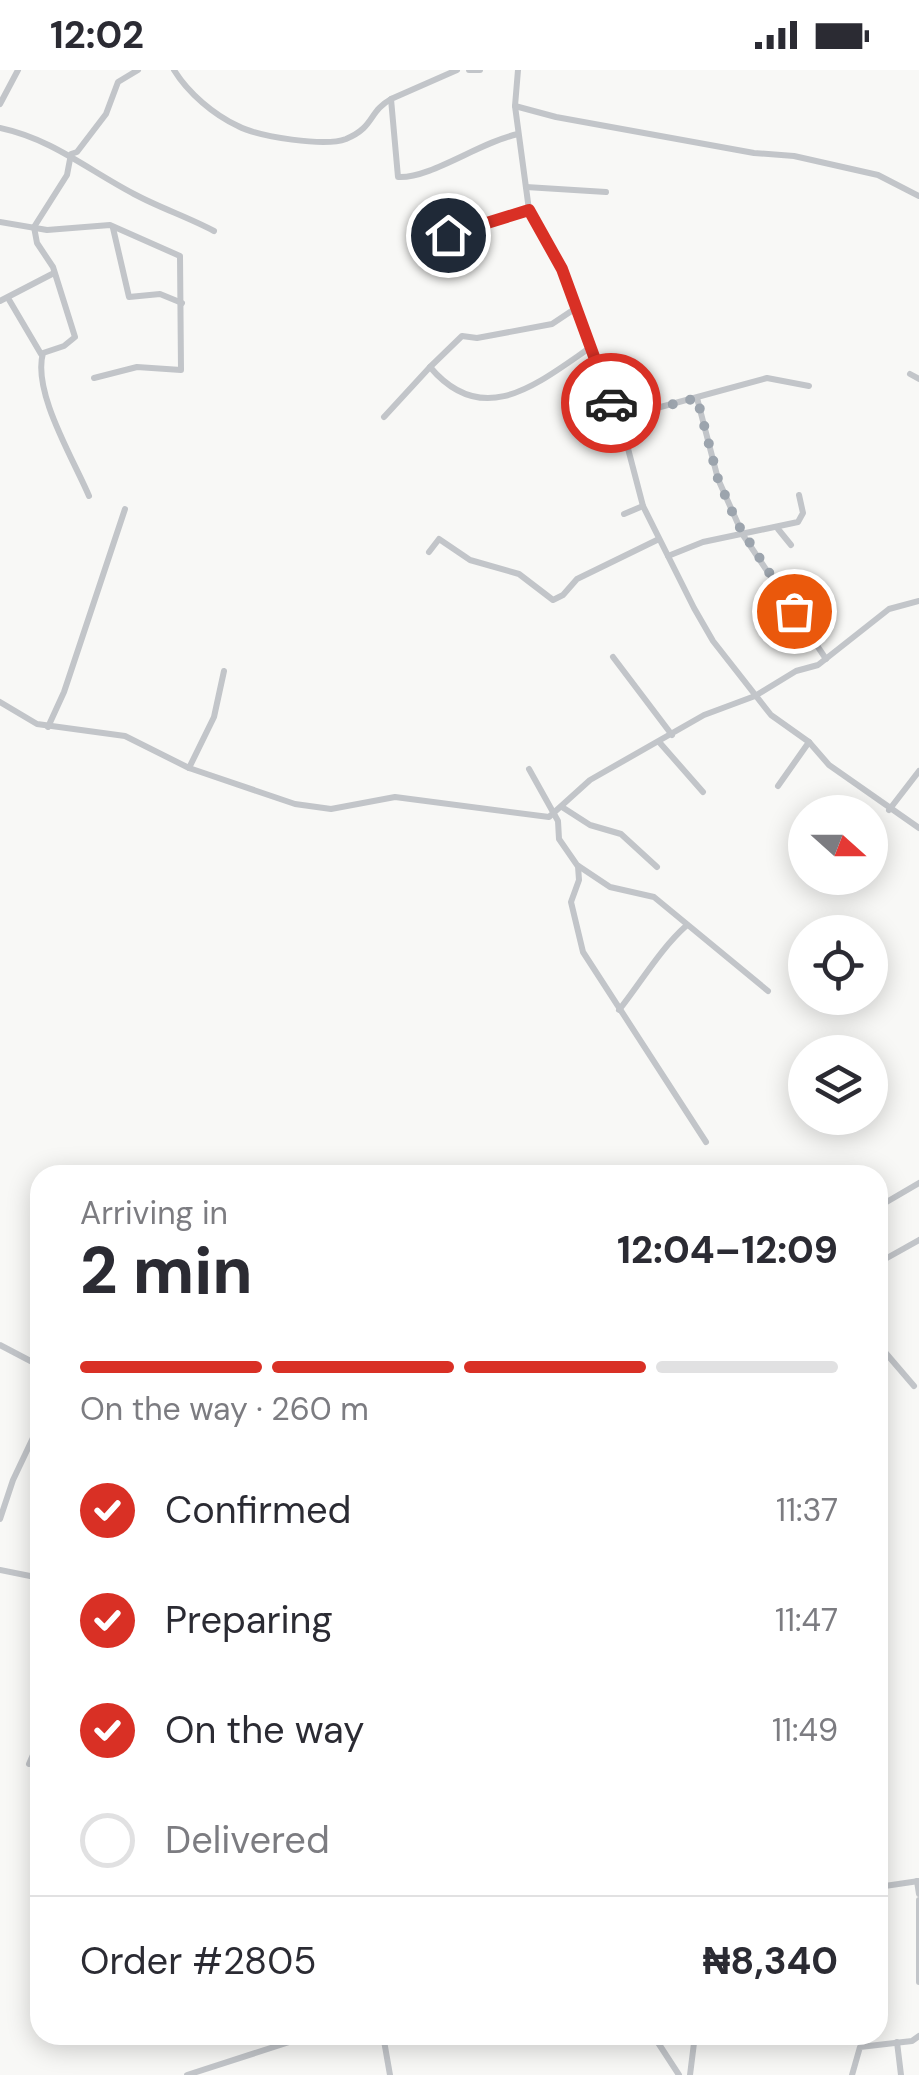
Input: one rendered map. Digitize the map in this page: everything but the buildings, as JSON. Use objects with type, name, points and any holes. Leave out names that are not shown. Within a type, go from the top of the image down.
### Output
[{"type":"street","points":[[0,104],[18,70]]},
{"type":"street","points":[[71,154],[77,152],[106,114],[118,82],[138,70]]},
{"type":"street","points":[[174,70],[195,96],[238,126],[316,144],[342,140],[365,130],[377,108],[390,99],[457,70]]},
{"type":"street","points":[[469,70],[480,70]]},
{"type":"street","points":[[518,70],[518,134],[529,210],[562,269],[606,395],[620,418],[644,506],[712,640],[771,714],[810,742],[829,764],[919,828]]},
{"type":"street","points":[[390,99],[395,162],[401,179],[424,173],[495,139],[518,134]]},
{"type":"street","points":[[516,106],[547,116],[878,174],[919,196]]},
{"type":"street","points":[[0,128],[27,134],[71,154],[135,194],[214,231]]},
{"type":"street","points":[[42,356],[74,338],[34,227],[67,175],[71,154]]},
{"type":"street","points":[[526,187],[606,192]]},
{"type":"street","points":[[448,235],[529,210]]},
{"type":"street","points":[[0,222],[84,228],[105,224],[180,256],[181,370],[137,367],[94,378]]},
{"type":"street","points":[[113,227],[129,297],[160,294],[182,303]]},
{"type":"street","points":[[54,274],[4,300],[42,356],[52,414],[89,496]]},
{"type":"street","points":[[384,416],[462,336],[476,338],[552,324],[576,308]]},
{"type":"street","points":[[430,367],[442,381],[468,396],[494,401],[513,394],[591,347]]},
{"type":"street","points":[[910,374],[919,379]]},
{"type":"street","points":[[620,418],[767,378],[809,386]]},
{"type":"street","points":[[697,398],[718,479],[743,535],[826,659]]},
{"type":"street","points":[[668,556],[704,542],[776,528],[801,518],[800,496]]},
{"type":"street","points":[[624,514],[644,506]]},
{"type":"street","points":[[48,727],[64,692],[125,509]]},
{"type":"street","points":[[776,528],[792,545]]},
{"type":"street","points":[[429,552],[439,539],[470,560],[519,574],[553,600],[578,579],[659,538]]},
{"type":"street","points":[[0,702],[48,727],[124,736],[189,768],[249,791],[322,808],[395,797],[536,816],[553,814],[590,780],[704,715],[755,696],[782,678],[826,659],[889,609],[919,601]]},
{"type":"street","points":[[613,657],[672,735]]},
{"type":"street","points":[[189,768],[214,717],[224,672]]},
{"type":"street","points":[[778,786],[810,742]]},
{"type":"street","points":[[660,743],[703,792]]},
{"type":"street","points":[[529,769],[558,820],[559,838],[580,870],[571,902],[583,952],[706,1142]]},
{"type":"street","points":[[889,810],[919,771]]},
{"type":"street","points":[[562,807],[590,825],[620,834],[657,867]]},
{"type":"street","points":[[577,865],[610,888],[654,897],[768,991]]},
{"type":"street","points":[[619,1010],[652,970],[664,945],[687,925]]},
{"type":"street","points":[[888,1201],[919,1183]]},
{"type":"street","points":[[888,1257],[919,1240]]},
{"type":"street","points":[[0,1345],[30,1361]]},
{"type":"street","points":[[888,1356],[914,1386]]},
{"type":"street","points":[[0,1519],[13,1480],[30,1449]]},
{"type":"street","points":[[0,1570],[30,1576]]},
{"type":"street","points":[[888,1885],[918,1881],[919,1982]]},
{"type":"street","points":[[888,2043],[919,2036]]},
{"type":"street","points":[[897,2042],[901,2075]]},
{"type":"street","points":[[187,2075],[210,2071],[282,2045]]},
{"type":"street","points":[[385,2045],[390,2075]]},
{"type":"street","points":[[659,2045],[678,2075]]},
{"type":"street","points":[[690,2075],[694,2045]]},
{"type":"street","points":[[852,2075],[860,2047],[875,2045]]},
{"type":"way so far","points":[[611,403],[620,418],[697,398],[718,479],[737,523],[794,611]]},
{"type":"route","points":[[448,235],[529,210],[562,269],[611,403]]}]
